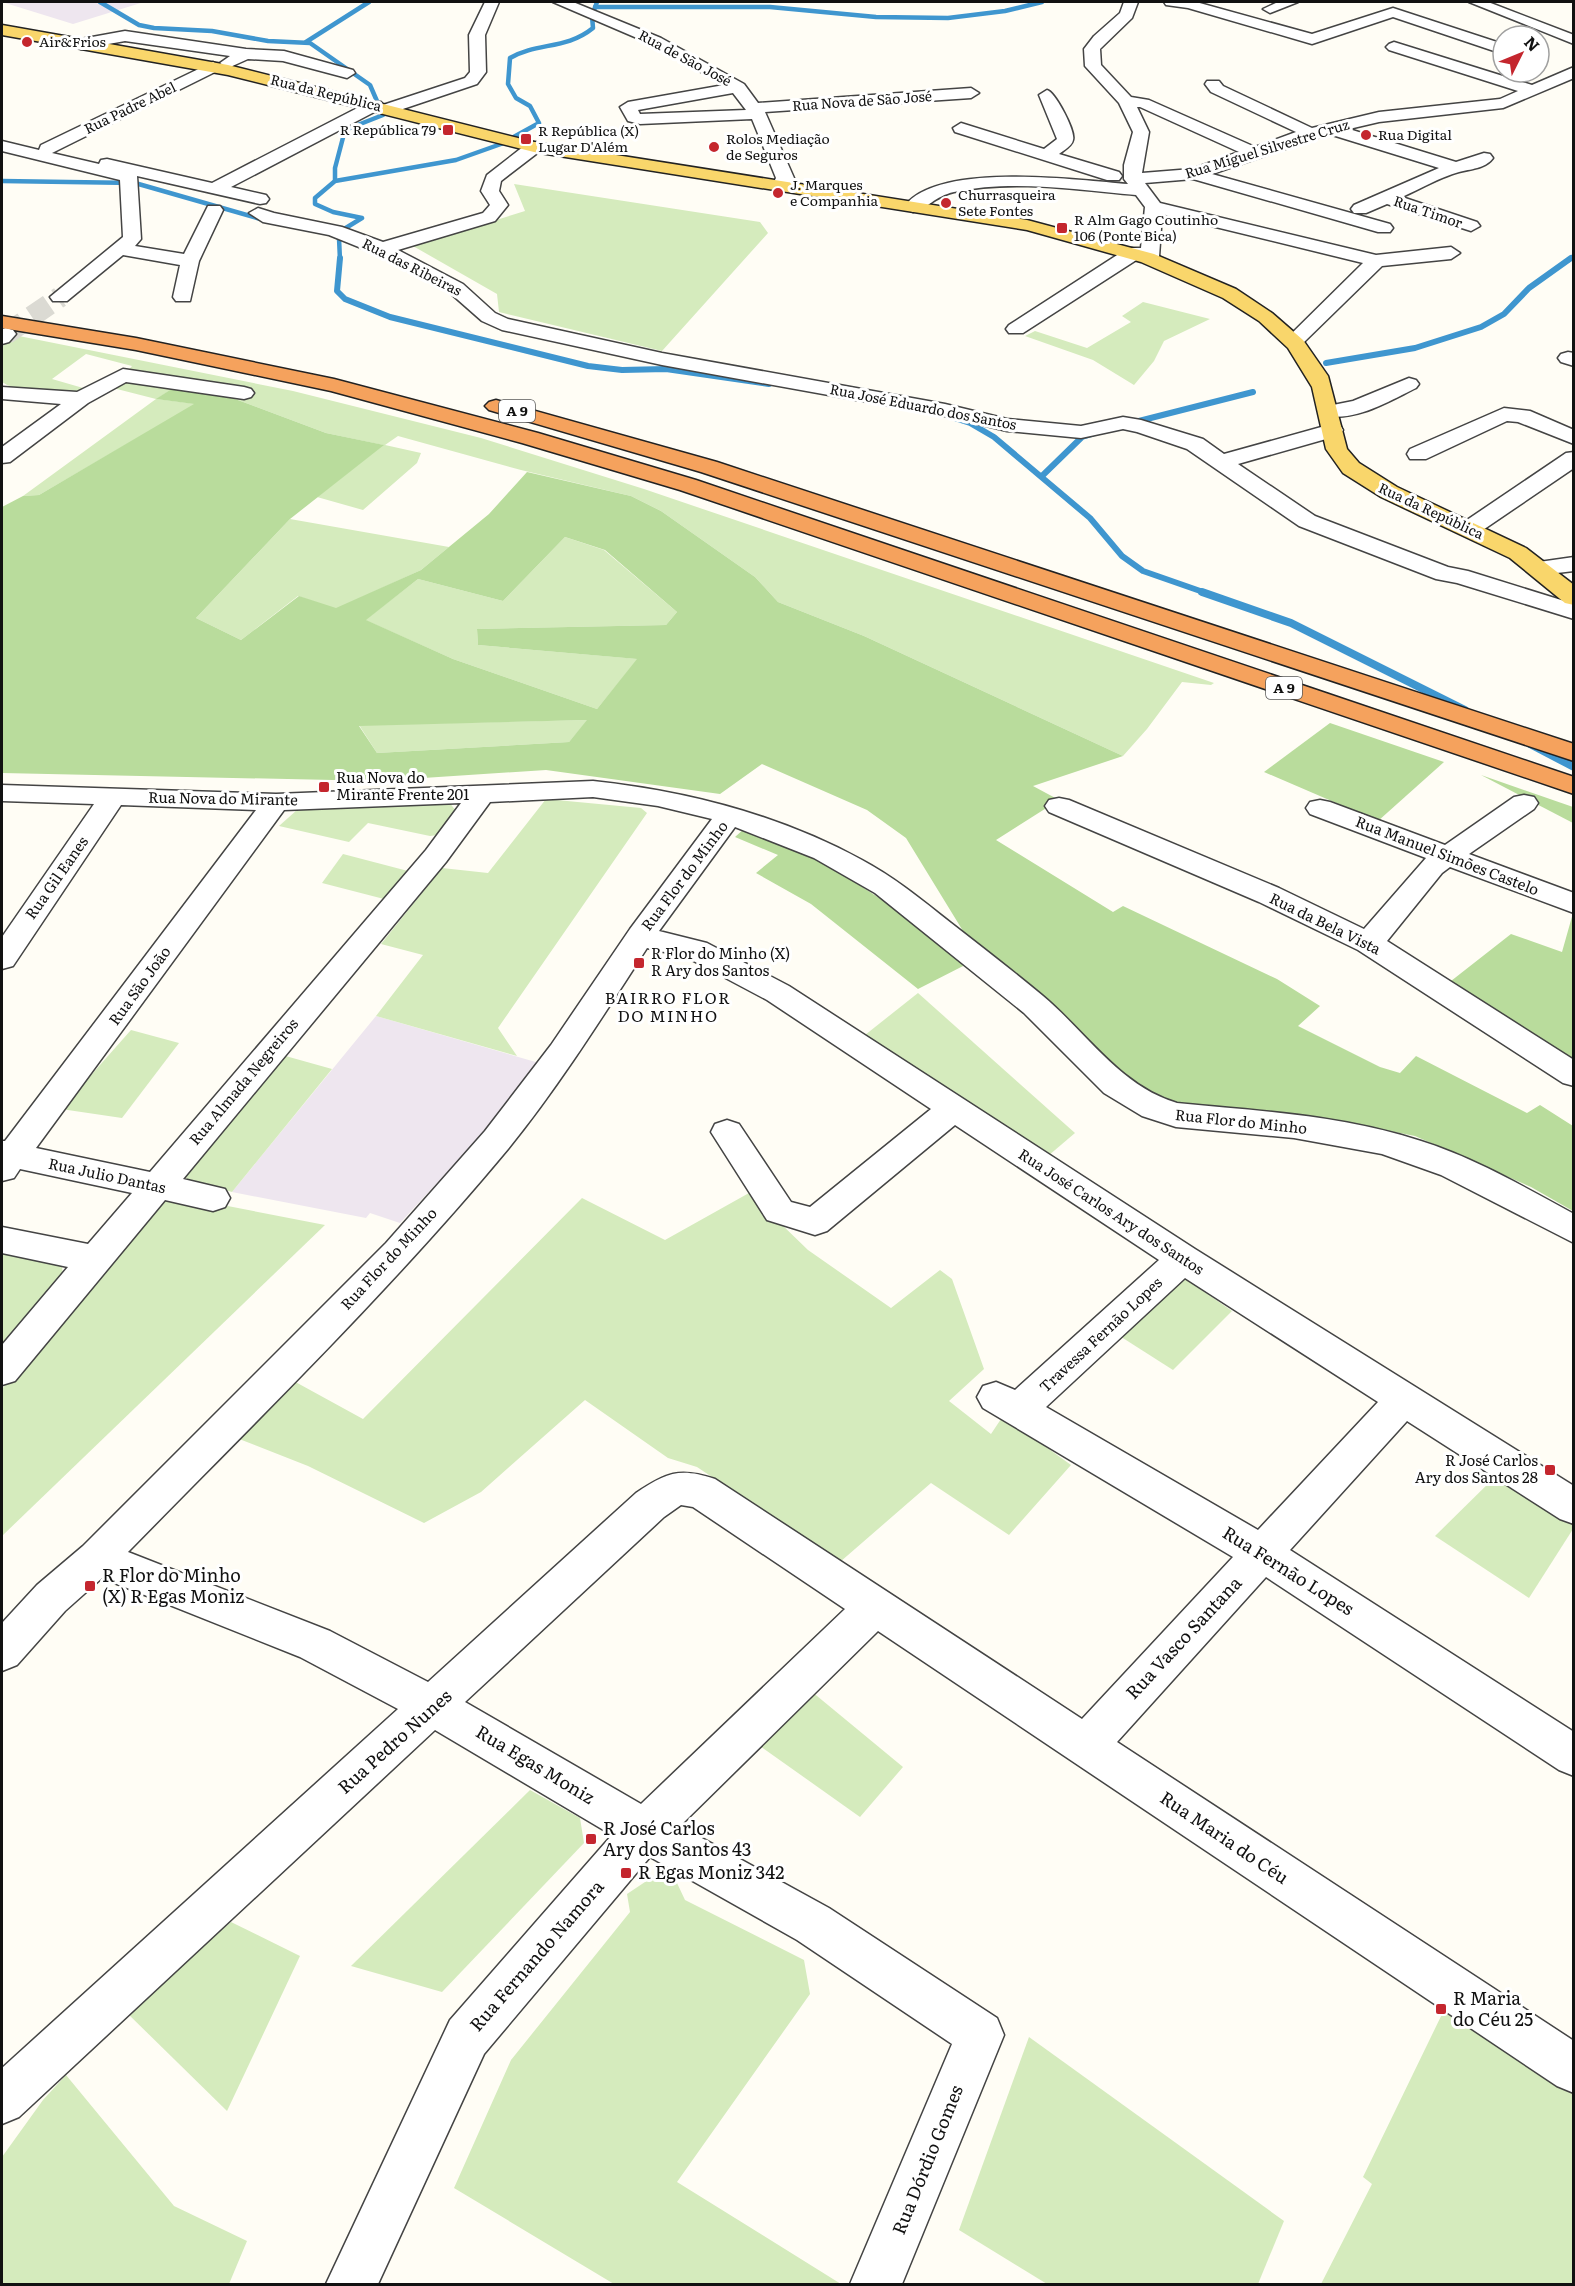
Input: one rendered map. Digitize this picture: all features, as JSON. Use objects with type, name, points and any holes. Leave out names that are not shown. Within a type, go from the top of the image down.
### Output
[{"type":"highway","points":[[2,303],[153,327],[348,367]]},
{"type":"highway","name":"A 9","points":[[3,332],[136,344],[334,385],[530,438],[688,485],[1574,786]]},
{"type":"highway","name":"A 9","points":[[474,400],[709,467],[1574,753]]},
{"type":"main road","name":"Rua da República","points":[[2,30],[215,67],[382,107],[518,143],[780,187],[1028,225],[1142,254],[1198,277],[1235,297],[1294,341],[1319,377],[1337,451],[1348,466],[1384,492],[1510,549],[1540,568],[1574,598]]},
{"type":"street","points":[[214,189],[382,107],[471,81],[478,72],[477,35],[492,2]]},
{"type":"street","name":"Rua de São José","points":[[560,2],[599,14],[676,50],[738,87],[755,111],[785,178],[780,187]]},
{"type":"street","points":[[1131,2],[1126,15],[1099,39],[1092,49],[1093,66],[1126,101],[1141,132],[1135,179]]},
{"type":"street","points":[[1171,2],[1189,4],[1312,39],[1393,12]]},
{"type":"street","points":[[1270,9],[1291,2]]},
{"type":"street","points":[[1476,2],[1574,40]]},
{"type":"street","points":[[1374,5],[1491,45]]},
{"type":"street","points":[[81,44],[125,36],[246,54],[284,56],[347,73]]},
{"type":"street","points":[[1394,47],[1532,90]]},
{"type":"street","name":"Rua Padre Abel","points":[[46,149],[246,54]]},
{"type":"street","points":[[1551,65],[1574,72]]},
{"type":"street","name":"Rua Miguel Silvestre Cruz","points":[[1135,179],[1194,174],[1257,154],[1310,133],[1394,114],[1492,105],[1574,72]]},
{"type":"street","points":[[1213,84],[1217,89],[1310,133]]},
{"type":"street","name":"Rua Nova de São José","points":[[738,87],[628,107],[634,118],[640,119],[971,93]]},
{"type":"street","points":[[1047,95],[1065,134],[1065,141],[1048,154]]},
{"type":"street","points":[[933,96],[955,126],[1094,170],[1115,170],[1135,179],[1154,207],[1376,261],[1451,254]]},
{"type":"street","points":[[1126,101],[1143,103],[1257,154]]},
{"type":"street","points":[[1330,129],[1455,167]]},
{"type":"street","name":"Rua das Ribeiras","points":[[2,139],[214,189],[259,206],[269,218],[338,232],[385,251],[468,295],[485,317],[492,321],[662,359]]},
{"type":"street","points":[[385,251],[387,247],[412,238],[489,217],[499,205],[490,191],[493,179],[518,143]]},
{"type":"street","points":[[2,146],[130,182],[132,239],[60,297]]},
{"type":"street","name":"Rua Timor","points":[[1360,209],[1455,167],[1467,166],[1484,158]]},
{"type":"street","points":[[1194,174],[1384,228]]},
{"type":"street","points":[[913,207],[931,190],[962,184],[1135,179]]},
{"type":"street","name":"Rua Timor","points":[[1385,197],[1471,226]]},
{"type":"street","points":[[1016,329],[1114,268],[1142,254],[1154,207]]},
{"type":"street","points":[[183,297],[190,261],[214,210]]},
{"type":"street","points":[[119,249],[190,261]]},
{"type":"street","points":[[1294,341],[1376,261]]},
{"type":"street","name":"Rua José Eduardo dos Santos","points":[[662,359],[945,410],[1007,425],[1081,432],[1132,424],[1195,444],[1289,512],[1307,521],[1444,574],[1460,576],[1574,612]]},
{"type":"street","points":[[2,457],[81,399],[123,375],[244,393]]},
{"type":"street","points":[[1220,462],[1331,421],[1409,384]]},
{"type":"street","points":[[2,393],[81,399]]},
{"type":"street","points":[[1418,454],[1504,414],[1522,417],[1574,438]]},
{"type":"street","points":[[1469,529],[1574,458]]},
{"type":"street","points":[[1540,568],[1574,564]]},
{"type":"street","name":"Rua Nova do Mirante","points":[[11,794],[276,802],[593,789],[634,792],[728,817]]},
{"type":"street","name":"Rua Almada Negreiros","points":[[2,1370],[436,856],[483,792]]},
{"type":"street","points":[[2,820],[11,794]]},
{"type":"street","name":"Rua Gil Eanes","points":[[2,959],[113,797]]},
{"type":"street","name":"Rua São João","points":[[5,1159],[276,802]]},
{"type":"street","points":[[1369,943],[1432,867],[1524,803]]},
{"type":"street","name":"Rua da Bela Vista","points":[[1059,806],[1269,896],[1369,943],[1574,1075]]},
{"type":"street","name":"Rua Manuel Simões Castelo","points":[[1320,808],[1574,904]]},
{"type":"street","name":"Rua Flor do Minho","points":[[2,1652],[51,1598],[98,1558],[398,1252],[482,1156],[562,1053],[640,936],[728,817],[812,846],[881,884],[1036,1007],[1093,1067],[1139,1103],[1156,1111],[1176,1115],[1325,1131],[1392,1144],[1484,1180],[1574,1230]]},
{"type":"street","name":"Rua José Carlos Ary dos Santos","points":[[640,936],[696,950],[778,993],[1183,1259],[1574,1507]]},
{"type":"street","points":[[727,1132],[779,1211],[815,1222],[955,1108]]},
{"type":"street","name":"Rua Julio Dantas","points":[[5,1159],[213,1198]]},
{"type":"street","points":[[2,1240],[94,1259]]},
{"type":"street","name":"Travessa Fernão Lopes","points":[[1007,1404],[1183,1259]]},
{"type":"street","name":"Rua Vasco Santana","points":[[1085,1746],[1405,1398]]},
{"type":"street","name":"Rua Fernão Lopes","points":[[1007,1404],[1262,1553],[1574,1756]]},
{"type":"street","name":"Rua Pedro Nunes","points":[[2,2100],[434,1706],[650,1505],[675,1488],[700,1491],[876,1605]]},
{"type":"street","name":"Rua Egas Moniz","points":[[98,1558],[315,1644],[434,1706],[645,1830],[813,1924],[980,2035]]},
{"type":"street","name":"Rua Maria do Céu","points":[[876,1605],[1574,2069]]},
{"type":"street","name":"Rua Fernando Namora","points":[[352,2284],[467,2037],[645,1830],[876,1605]]},
{"type":"street","name":"Rua Dórdio Gomes","points":[[876,2284],[980,2035]]},
{"type":"shaded area","points":[[2,2],[144,2],[73,24]]},
{"type":"shaded area","points":[[376,1016],[546,1065],[400,1223],[370,1213],[366,1218],[232,1192]]},
{"type":"green space","points":[[514,184],[760,222],[768,233],[662,351],[499,312],[497,294],[413,246],[525,211]]},
{"type":"green space","points":[[1143,302],[1210,319],[1164,341],[1154,361],[1134,385],[1093,360],[1025,336],[1035,331],[1087,348],[1131,322],[1122,316]]},
{"type":"green space","points":[[14,335],[293,391],[481,438],[644,489],[1214,683],[1211,685],[1182,682],[1147,729],[1123,756],[864,636],[778,602],[755,577],[661,511],[631,496],[521,470],[398,436],[385,445],[421,453],[417,463],[363,510],[317,497],[383,445],[326,433],[227,396],[173,388],[157,399],[196,404],[39,495],[23,496],[156,399],[113,388],[132,366],[86,354],[52,379],[90,390],[33,392],[11,387],[2,382],[2,347]]},
{"type":"green space","points":[[173,388],[227,396],[326,433],[384,445],[290,519],[196,618],[241,640],[299,596],[336,608],[421,570],[489,514],[527,472],[631,496],[661,511],[755,577],[778,602],[864,636],[1123,756],[1033,786],[1059,800],[996,840],[1113,912],[1123,906],[1277,979],[1320,1006],[1298,1026],[1380,1067],[1400,1073],[1416,1056],[1527,1113],[1540,1105],[1573,1126],[1573,1211],[1531,1187],[1415,1136],[1344,1122],[1164,1102],[1124,1077],[1047,1000],[963,931],[906,838],[867,810],[762,764],[720,794],[546,770],[378,781],[2,773],[2,507],[23,496],[39,495],[194,404],[156,399]],"holes":[[[565,537],[605,550],[677,612],[666,625],[477,629],[478,645],[637,659],[597,709],[453,659],[366,620],[418,579],[503,601]],[[587,720],[569,742],[377,753],[359,726]]]},
{"type":"green space","points":[[290,519],[449,547],[421,570],[336,609],[298,596],[241,640],[196,618]]},
{"type":"green space","points":[[565,537],[604,550],[677,612],[666,625],[477,629],[478,645],[638,659],[597,709],[453,659],[365,620],[418,579],[503,601]]},
{"type":"green space","points":[[588,720],[569,742],[377,753],[359,725]]},
{"type":"green space","points":[[1330,723],[1444,762],[1378,821],[1264,772]]},
{"type":"green space","points":[[1481,775],[1573,807],[1573,823]]},
{"type":"green space","points":[[546,799],[641,808],[647,813],[498,1028],[517,1056],[376,1016],[423,955],[381,944],[442,868],[488,873]]},
{"type":"green space","points":[[449,802],[456,811],[438,835],[430,836],[368,823],[349,842],[279,826],[297,810]]},
{"type":"green space","points":[[745,828],[835,870],[889,905],[969,963],[918,989],[811,904],[756,873],[778,855],[735,837]]},
{"type":"green space","points":[[343,854],[408,871],[384,899],[322,883]]},
{"type":"green space","points":[[1573,913],[1573,1059],[1451,981],[1511,934],[1562,952]]},
{"type":"green space","points":[[918,993],[1075,1133],[1048,1156],[865,1035]]},
{"type":"green space","points":[[131,1030],[179,1043],[122,1118],[61,1109]]},
{"type":"green space","points":[[282,1055],[332,1069],[232,1192],[181,1177]]},
{"type":"green space","points":[[749,1193],[808,1250],[891,1308],[940,1270],[952,1279],[984,1369],[949,1401],[991,1434],[1003,1416],[1071,1465],[1009,1535],[931,1483],[840,1562],[697,1467],[668,1458],[585,1400],[481,1492],[424,1523],[308,1466],[234,1437],[290,1379],[363,1419],[582,1198],[665,1240]]},
{"type":"green space","points":[[166,1194],[325,1225],[2,1536],[2,1389]]},
{"type":"green space","points":[[2,1252],[52,1259],[62,1265],[63,1281],[2,1351]]},
{"type":"green space","points":[[1180,1275],[1232,1311],[1173,1370],[1115,1333]]},
{"type":"green space","points":[[1499,1473],[1573,1520],[1573,1529],[1529,1598],[1435,1536]]},
{"type":"green space","points":[[811,1691],[903,1767],[860,1817],[760,1746]]},
{"type":"green space","points":[[530,1790],[580,1818],[584,1843],[442,1992],[351,1966]]},
{"type":"green space","points":[[669,1866],[685,1900],[804,1960],[810,1994],[677,2182],[841,2284],[614,2284],[454,2188],[511,2060],[630,1912],[627,1894]]},
{"type":"green space","points":[[231,1922],[300,1956],[227,2111],[125,2011]]},
{"type":"green space","points":[[1445,2008],[1573,2094],[1573,2284],[1321,2284],[1372,2184],[1363,2177]]},
{"type":"green space","points":[[1029,2037],[1284,2221],[1258,2284],[1047,2284],[959,2230]]},
{"type":"green space","points":[[66,2075],[174,2206],[247,2241],[229,2284],[2,2284],[2,2157],[43,2100]]},
{"type":"waterway","points":[[100,2],[139,25],[154,28],[212,31],[268,41],[310,43],[370,85],[383,115],[345,130],[335,168],[335,181]]},
{"type":"waterway","points":[[306,42],[369,2]]},
{"type":"waterway","points":[[595,7],[597,2]]},
{"type":"waterway","points":[[595,7],[770,7],[876,17],[948,18],[1005,11],[1042,2]]},
{"type":"waterway","points":[[335,181],[456,160],[501,144],[539,123],[530,106],[516,98],[508,84],[510,58],[583,35],[593,28],[592,16],[595,7]]},
{"type":"waterway","points":[[2,181],[135,183],[271,222]]},
{"type":"waterway","points":[[335,181],[315,198],[315,204],[333,212],[362,218],[336,234]]},
{"type":"waterway","points":[[329,233],[339,238],[340,259]]},
{"type":"waterway","points":[[1569,260],[1574,256]]},
{"type":"waterway","points":[[1326,363],[1415,348],[1481,327],[1504,314],[1529,288],[1571,258]]},
{"type":"waterway","points":[[340,259],[337,291],[345,299],[390,317],[588,366],[622,370],[666,369],[769,384]]},
{"type":"waterway","points":[[1131,423],[1253,392]]},
{"type":"waterway","points":[[948,416],[970,423],[994,437],[1090,518],[1122,556],[1143,571],[1206,593]]},
{"type":"waterway","points":[[1042,476],[1082,437],[1092,434]]},
{"type":"waterway","points":[[1202,592],[1291,623],[1465,710]]},
{"type":"waterway","points":[[1530,744],[1574,767]]},
{"type":"tunnel","points":[[6,334],[60,297]]},
{"type":"place","name":"Air&Frios","points":[[27,42]]},
{"type":"place","name":"R República 79","points":[[448,130]]},
{"type":"place","name":"Rua Digital","points":[[1366,135]]},
{"type":"place","name":"R República (X) Lugar D'Além","points":[[526,139]]},
{"type":"place","name":"Rolos Mediação de Seguros","points":[[714,147]]},
{"type":"place","name":"J. Marques e Companhia","points":[[778,193]]},
{"type":"place","name":"Churrasqueira Sete Fontes","points":[[946,203]]},
{"type":"place","name":"R Alm Gago Coutinho 106 (Ponte Bica)","points":[[1062,228]]},
{"type":"place","name":"Rua Nova do Mirante Frente 201","points":[[324,787]]},
{"type":"place","name":"R Flor do Minho (X) R Ary dos Santos","points":[[639,963]]},
{"type":"place","name":"R José Carlos Ary dos Santos 28","points":[[1550,1470]]},
{"type":"place","name":"R Flor do Minho (X) R Egas Moniz","points":[[90,1586]]},
{"type":"place","name":"R José Carlos Ary dos Santos 43","points":[[591,1839]]},
{"type":"place","name":"R Egas Moniz 342","points":[[626,1873]]},
{"type":"place","name":"R Maria do Céu 25","points":[[1441,2009]]},
{"type":"district","name":"BAIRRO FLOR DO MINHO","points":[[668,1007]]}]
